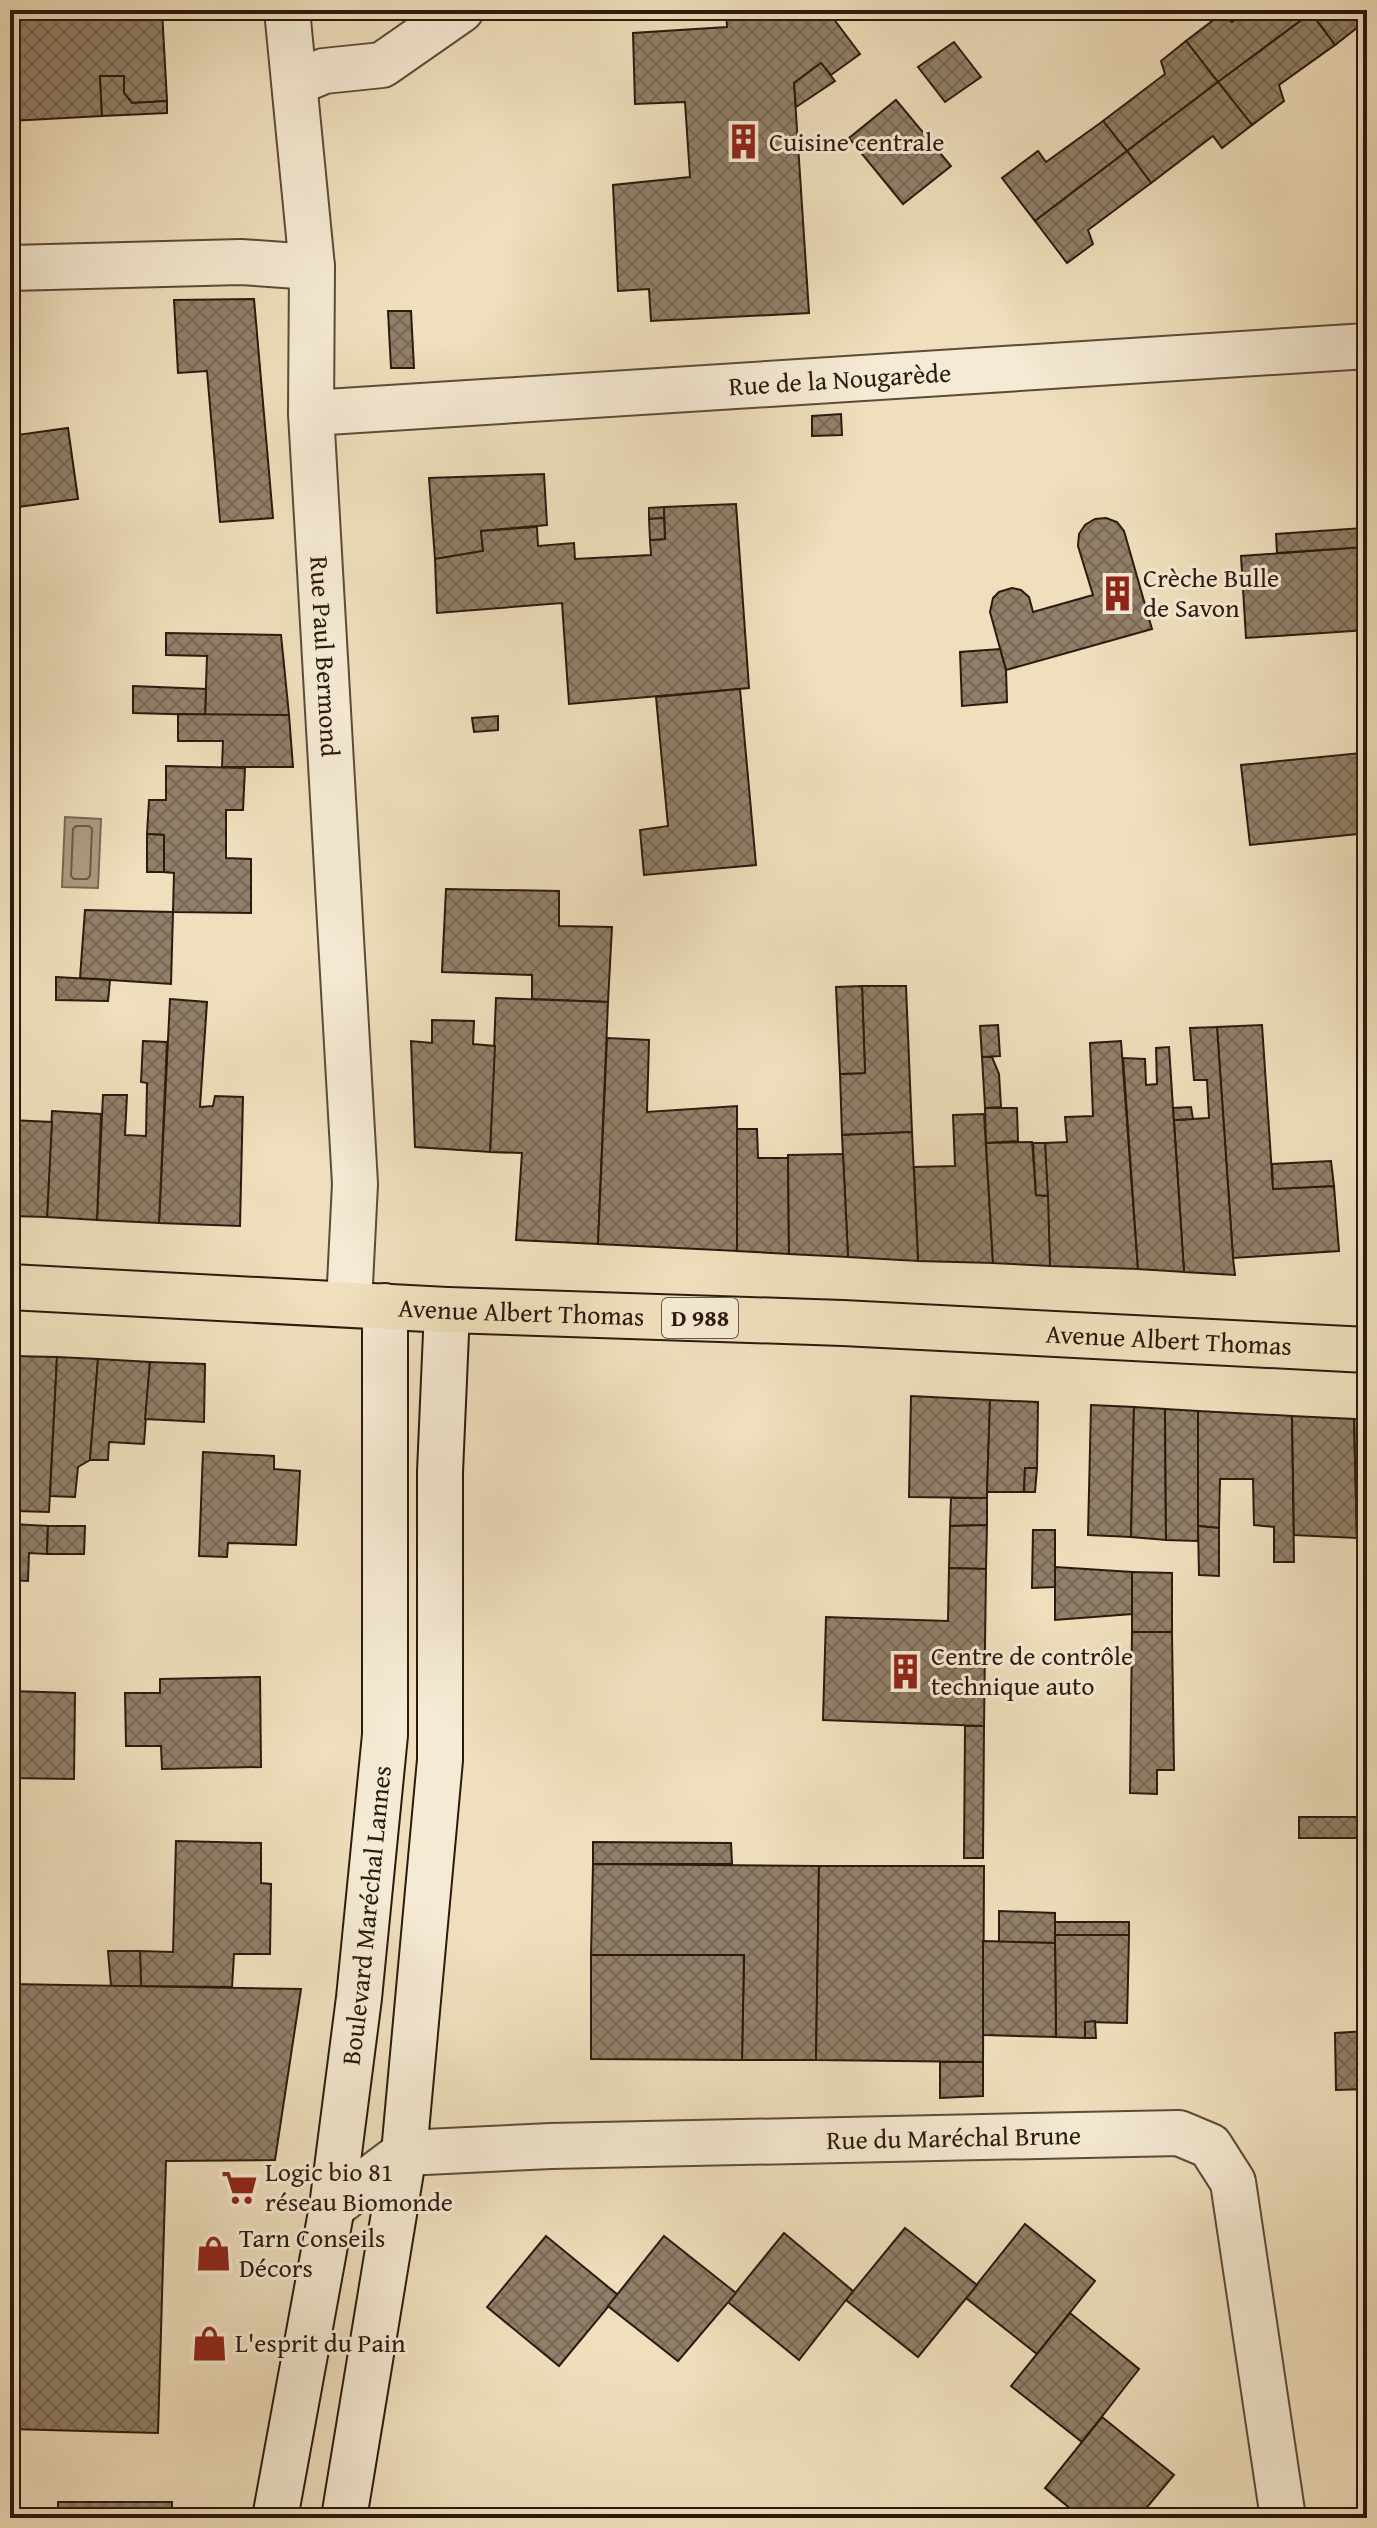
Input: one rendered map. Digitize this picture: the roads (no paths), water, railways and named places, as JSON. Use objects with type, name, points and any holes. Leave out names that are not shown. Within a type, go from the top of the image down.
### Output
[{"type":"main road","name":"Avenue Albert Thomas","points":[[10,1287],[447,1310],[843,1323],[1367,1350]]},
{"type":"street","name":"Rue Paul Bermond","points":[[287,10],[312,267],[311,413],[354,1172],[367,1305]]},
{"type":"street","points":[[295,83],[324,71],[382,65],[461,10]]},
{"type":"street","points":[[10,268],[241,262],[312,267]]},
{"type":"street","name":"Rue de la Nougarède","points":[[311,413],[1367,346]]},
{"type":"street","name":"Boulevard Maréchal Lannes","points":[[275,2518],[332,2207],[359,1998],[385,1735],[367,1305]]},
{"type":"street","points":[[344,2518],[404,2153],[440,1760],[440,1472],[447,1310]]},
{"type":"street","name":"Rue du Maréchal Brune","points":[[404,2153],[551,2146],[1179,2133],[1210,2146],[1233,2182],[1283,2518]]},
{"type":"street","points":[[332,2207],[404,2153]]},
{"type":"water","points":[[65,817],[101,819],[98,888],[62,887]]},
{"type":"place","name":"Cuisine centrale","points":[[743,142]]},
{"type":"place","name":"Crèche Bulle de Savon","points":[[1117,593]]},
{"type":"place","name":"Centre de contrôle technique auto","points":[[905,1671]]},
{"type":"place","name":"Logic bio 81 réseau Biomonde","points":[[239,2187]]},
{"type":"place","name":"Tarn Conseils Décors","points":[[213,2253]]},
{"type":"place","name":"L'esprit du Pain","points":[[209,2343]]}]
